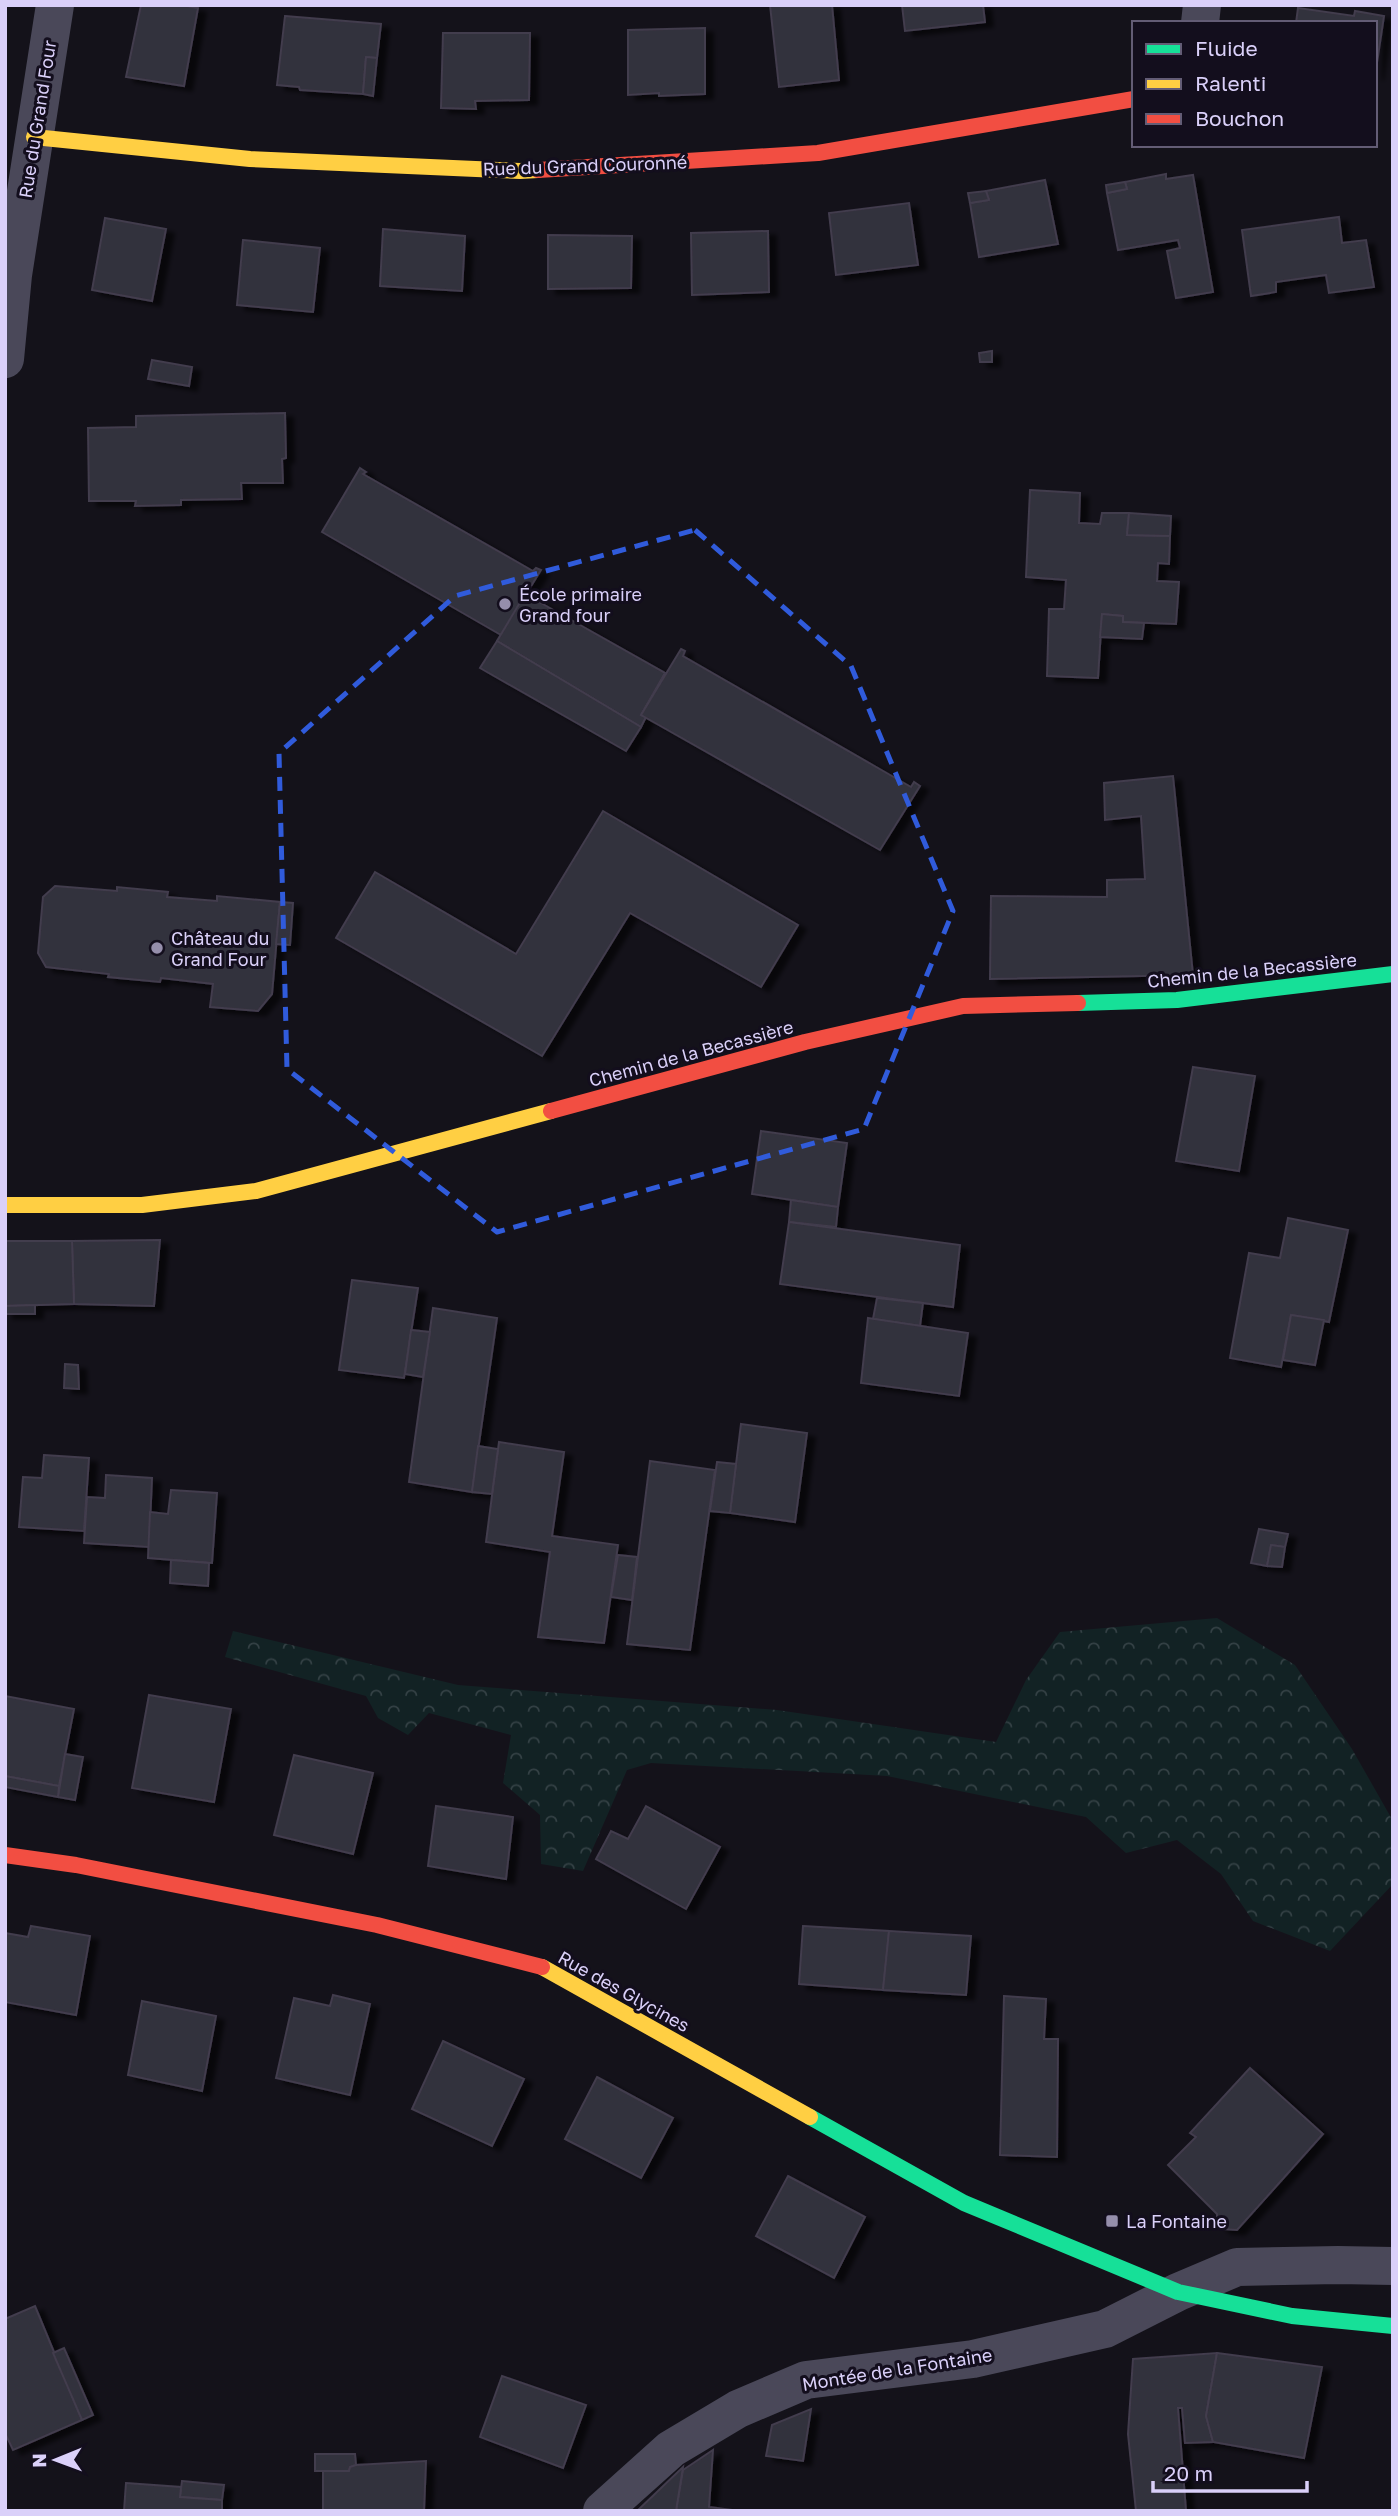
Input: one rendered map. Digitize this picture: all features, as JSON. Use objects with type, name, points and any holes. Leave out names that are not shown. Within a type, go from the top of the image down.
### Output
[{"type":"street","name":"Rue du Grand Four","points":[[5,359],[13,275],[55,5]]},
{"type":"street","name":"Rue du Grand Couronné","points":[[34,137],[250,159],[520,171],[818,153],[1132,99]]},
{"type":"street","name":"Chemin de la Becassière","points":[[5,1205],[142,1205],[256,1191],[805,1042],[964,1006],[1177,1000],[1393,974]]},
{"type":"street","name":"Rue des Glycines","points":[[5,1855],[76,1865],[377,1925],[537,1964],[964,2203],[1178,2292],[1292,2316],[1393,2326]]},
{"type":"street","name":"Montée de la Fontaine","points":[[602,2511],[671,2449],[738,2409],[806,2380],[973,2359],[1105,2329],[1178,2292],[1237,2267],[1393,2266]]},
{"type":"highlighted area","points":[[695,530],[851,666],[953,911],[864,1129],[497,1232],[287,1069],[279,753],[455,596]]},
{"type":"green space","points":[[1217,1618],[1295,1665],[1352,1749],[1393,1821],[1393,1884],[1330,1951],[1253,1921],[1221,1874],[1177,1840],[1126,1853],[1086,1817],[887,1776],[651,1763],[627,1770],[583,1871],[541,1864],[540,1815],[503,1783],[511,1735],[429,1713],[408,1735],[378,1718],[366,1696],[225,1657],[233,1631],[458,1685],[777,1710],[996,1742],[1026,1680],[1060,1632]]},
{"type":"building","points":[[141,5],[181,5],[198,8],[184,86],[126,77]]},
{"type":"building","points":[[770,5],[832,5],[839,80],[779,87]]},
{"type":"building","points":[[902,5],[983,5],[985,22],[905,31]]},
{"type":"building","points":[[1298,8],[1354,16],[1355,11],[1384,16],[1377,63],[1377,21],[1296,21]]},
{"type":"building","points":[[285,16],[381,24],[377,58],[366,57],[363,94],[300,90],[299,87],[277,85]]},
{"type":"building","points":[[705,28],[705,94],[628,95],[628,30]]},
{"type":"building","points":[[443,33],[530,33],[529,100],[475,101],[476,109],[441,108]]},
{"type":"building","points":[[366,57],[377,58],[373,96],[363,94]]},
{"type":"building","points":[[1166,174],[1166,179],[1193,175],[1213,292],[1176,298],[1167,251],[1180,248],[1178,240],[1118,250],[1107,193],[1127,189],[1125,182]]},
{"type":"building","points":[[1045,180],[1058,244],[979,257],[970,203],[989,200],[986,191]]},
{"type":"building","points":[[1125,182],[1127,189],[1107,193],[1106,185]]},
{"type":"building","points":[[986,191],[989,200],[970,203],[968,193]]},
{"type":"building","points":[[909,203],[918,265],[836,275],[829,213]]},
{"type":"building","points":[[1339,217],[1342,243],[1366,240],[1374,287],[1329,293],[1326,275],[1276,282],[1276,292],[1251,296],[1242,230]]},
{"type":"building","points":[[105,218],[166,229],[152,301],[92,290]]},
{"type":"building","points":[[383,229],[465,236],[462,291],[380,286]]},
{"type":"building","points":[[768,231],[769,292],[692,295],[691,233]]},
{"type":"building","points":[[548,235],[632,236],[631,288],[548,289]]},
{"type":"building","points":[[243,240],[320,248],[313,312],[237,305]]},
{"type":"building","points":[[992,351],[992,362],[980,362],[979,353]]},
{"type":"building","points":[[152,360],[192,367],[189,386],[148,379]]},
{"type":"building","points":[[285,413],[286,458],[282,459],[283,483],[241,483],[242,499],[181,500],[181,505],[135,506],[136,501],[89,501],[88,428],[136,427],[136,416]]},
{"type":"building","points":[[360,468],[366,472],[363,474],[533,571],[536,568],[541,570],[501,635],[322,532]]},
{"type":"building","points":[[1030,490],[1080,493],[1079,523],[1100,524],[1102,513],[1129,513],[1127,535],[1170,536],[1169,564],[1158,563],[1157,581],[1179,582],[1176,624],[1123,622],[1123,616],[1102,614],[1098,678],[1047,676],[1049,609],[1064,609],[1066,580],[1026,577]]},
{"type":"building","points":[[1129,513],[1171,516],[1170,536],[1127,535]]},
{"type":"building","points":[[525,594],[665,673],[641,715],[646,717],[641,727],[497,641]]},
{"type":"building","points":[[1102,614],[1123,616],[1123,622],[1144,623],[1142,639],[1100,637]]},
{"type":"building","points":[[497,641],[641,727],[626,751],[480,668]]},
{"type":"building","points":[[681,649],[685,651],[683,656],[911,787],[914,782],[920,786],[880,850],[641,715]]},
{"type":"building","points":[[1173,776],[1193,975],[990,979],[991,896],[1107,897],[1107,880],[1145,879],[1141,816],[1105,820],[1104,783]]},
{"type":"building","points":[[603,811],[798,925],[761,987],[630,913],[542,1056],[336,938],[375,872],[516,954]]},
{"type":"building","name":"Château du Grand Four","points":[[55,886],[117,891],[117,887],[168,892],[167,897],[217,901],[217,896],[280,902],[272,994],[258,1011],[210,1007],[213,984],[161,978],[160,982],[108,977],[109,974],[46,967],[38,953],[43,897]]},
{"type":"building","points":[[280,902],[293,903],[290,945],[276,944]]},
{"type":"building","points":[[1193,1067],[1255,1076],[1239,1171],[1176,1161]]},
{"type":"building","points":[[761,1131],[847,1143],[838,1207],[752,1194]]},
{"type":"building","points":[[791,1200],[838,1207],[836,1227],[789,1222]]},
{"type":"building","points":[[1288,1218],[1348,1230],[1329,1322],[1291,1315],[1281,1367],[1230,1358],[1249,1253],[1280,1258]]},
{"type":"building","points":[[789,1222],[960,1245],[953,1307],[780,1284]]},
{"type":"building","points":[[160,1240],[154,1306],[74,1304],[72,1241]]},
{"type":"building","points":[[5,1241],[72,1241],[74,1304],[5,1306]]},
{"type":"building","points":[[352,1280],[418,1288],[404,1378],[339,1370]]},
{"type":"building","points":[[877,1298],[923,1303],[920,1326],[873,1319]]},
{"type":"building","points":[[35,1305],[35,1314],[5,1314],[5,1306]]},
{"type":"building","points":[[433,1308],[497,1318],[472,1492],[409,1482]]},
{"type":"building","points":[[1291,1315],[1324,1320],[1315,1365],[1283,1360]]},
{"type":"building","points":[[868,1318],[968,1333],[959,1396],[861,1383]]},
{"type":"building","points":[[411,1330],[430,1332],[423,1377],[405,1374]]},
{"type":"building","points":[[65,1364],[78,1365],[79,1389],[64,1388]]},
{"type":"building","points":[[741,1424],[807,1433],[795,1522],[730,1513]]},
{"type":"building","points":[[499,1442],[564,1452],[552,1536],[618,1545],[604,1643],[538,1637],[550,1552],[486,1542]]},
{"type":"building","points":[[478,1446],[498,1449],[492,1494],[472,1492]]},
{"type":"building","points":[[44,1455],[89,1458],[84,1531],[19,1527],[23,1477],[42,1478]]},
{"type":"building","points":[[650,1461],[715,1470],[690,1650],[627,1644]]},
{"type":"building","points":[[717,1462],[736,1464],[730,1513],[710,1511]]},
{"type":"building","points":[[106,1475],[152,1478],[149,1547],[84,1543],[87,1497],[105,1498]]},
{"type":"building","points":[[171,1490],[217,1493],[212,1563],[148,1558],[150,1512],[168,1514]]},
{"type":"building","points":[[1259,1529],[1288,1534],[1285,1547],[1271,1545],[1267,1566],[1251,1563]]},
{"type":"building","points":[[1271,1545],[1285,1547],[1282,1567],[1267,1566]]},
{"type":"building","points":[[618,1555],[637,1557],[632,1600],[611,1597]]},
{"type":"building","points":[[171,1560],[209,1563],[208,1586],[170,1583]]},
{"type":"building","points":[[149,1695],[231,1709],[214,1802],[132,1788]]},
{"type":"building","points":[[5,1696],[74,1709],[59,1786],[5,1776]]},
{"type":"building","points":[[65,1754],[83,1757],[75,1800],[58,1797]]},
{"type":"building","points":[[294,1755],[373,1773],[353,1854],[274,1835]]},
{"type":"building","points":[[5,1776],[59,1786],[58,1797],[5,1787]]},
{"type":"building","points":[[436,1806],[513,1817],[506,1879],[428,1866]]},
{"type":"building","points":[[646,1806],[720,1847],[686,1909],[596,1859],[611,1831],[628,1839]]},
{"type":"building","points":[[31,1926],[90,1936],[76,2015],[5,2002],[5,1933],[28,1937]]},
{"type":"building","points":[[803,1926],[889,1931],[883,1990],[799,1984]]},
{"type":"building","points":[[889,1931],[971,1936],[966,1995],[883,1990]]},
{"type":"building","points":[[333,1995],[370,2004],[350,2095],[276,2078],[294,1998],[330,2006]]},
{"type":"building","points":[[1004,1996],[1046,1999],[1044,2039],[1058,2039],[1057,2157],[1000,2155]]},
{"type":"building","points":[[142,2001],[216,2016],[202,2091],[128,2075]]},
{"type":"building","points":[[443,2041],[524,2079],[492,2146],[412,2109]]},
{"type":"building","points":[[1250,2068],[1323,2134],[1237,2230],[1223,2229],[1217,2223],[1217,2214],[1168,2165],[1196,2137],[1190,2133]]},
{"type":"building","points":[[597,2077],[673,2118],[641,2178],[565,2139]]},
{"type":"building","points":[[788,2176],[865,2217],[834,2278],[756,2236]]},
{"type":"building","points":[[35,2306],[82,2420],[13,2450],[5,2433],[5,2319]]},
{"type":"building","points":[[64,2348],[93,2415],[82,2420],[53,2353]]},
{"type":"building","points":[[1217,2353],[1206,2416],[1213,2442],[1185,2443],[1182,2408],[1178,2408],[1186,2511],[1136,2511],[1128,2434],[1133,2359]]},
{"type":"building","points":[[1217,2353],[1322,2367],[1304,2458],[1213,2442],[1206,2416]]},
{"type":"building","points":[[502,2376],[586,2405],[563,2468],[480,2437]]},
{"type":"building","points":[[811,2409],[803,2461],[766,2456],[772,2425]]},
{"type":"building","points":[[713,2450],[709,2507],[740,2511],[676,2511],[683,2470]]},
{"type":"building","points":[[315,2454],[355,2454],[356,2465],[350,2467],[349,2471],[315,2471]]},
{"type":"building","points":[[426,2461],[424,2511],[323,2511],[323,2471],[349,2471],[350,2467],[356,2465]]},
{"type":"building","points":[[683,2467],[676,2511],[637,2511]]},
{"type":"building","points":[[182,2481],[224,2485],[222,2500],[180,2497]]},
{"type":"building","points":[[126,2483],[181,2487],[180,2497],[222,2500],[222,2511],[124,2511]]},
{"type":"traffic: fast","points":[[1078,1003],[1177,1000],[1393,974]]},
{"type":"traffic: fast","points":[[810,2117],[964,2203],[1178,2292],[1292,2316],[1393,2326]]},
{"type":"traffic: slow","points":[[34,137],[250,159],[538,170]]},
{"type":"traffic: slow","points":[[5,1205],[142,1205],[256,1191],[551,1111]]},
{"type":"traffic: slow","points":[[542,1967],[810,2117]]},
{"type":"traffic: jam","points":[[538,170],[818,153],[1132,99]]},
{"type":"traffic: jam","points":[[551,1111],[805,1042],[963,1006],[1078,1003]]},
{"type":"traffic: jam","points":[[5,1855],[76,1865],[377,1925],[542,1967]]},
{"type":"place","name":"École primaire Grand four","points":[[505,604]]},
{"type":"place","name":"Château du Grand Four","points":[[157,948]]},
{"type":"place","name":"La Fontaine","points":[[1112,2221]]}]
